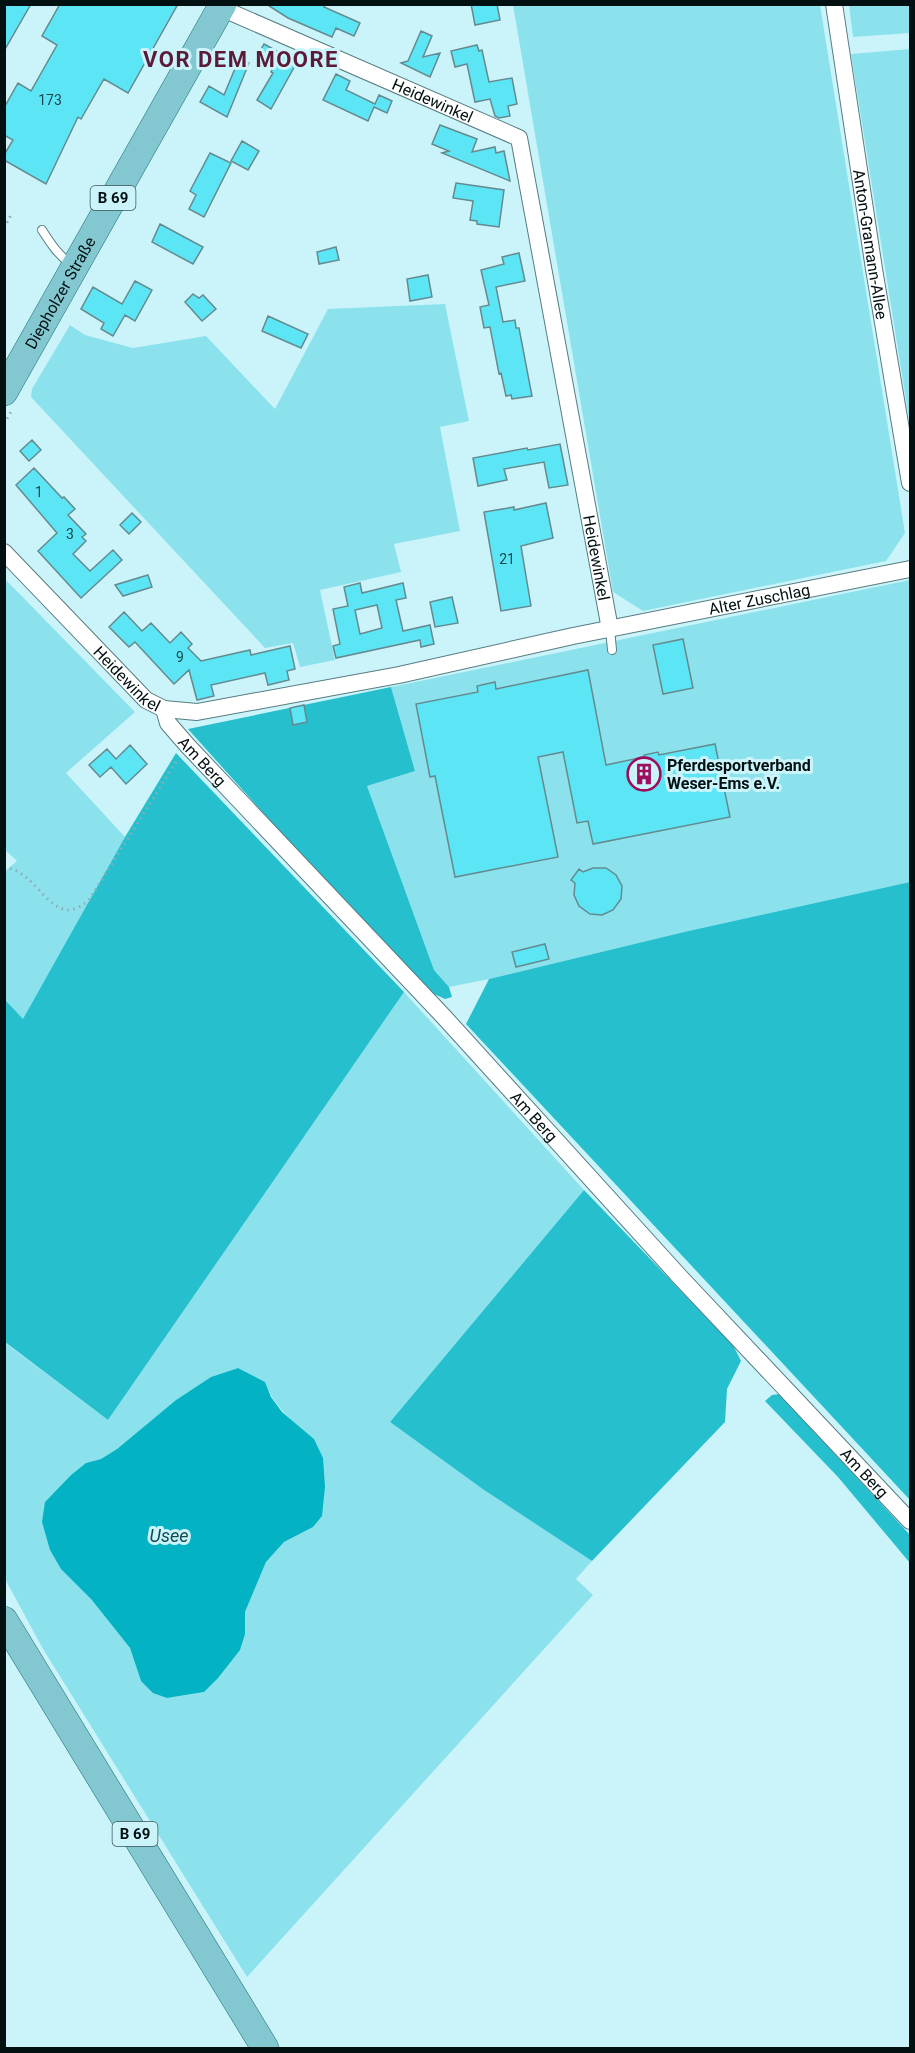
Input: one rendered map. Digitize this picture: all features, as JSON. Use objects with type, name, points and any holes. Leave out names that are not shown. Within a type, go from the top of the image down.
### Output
[{"type":"main road","name":"Diepholzer Straße","points":[[4,392],[222,6]]},
{"type":"main road","name":"B 69","points":[[4,1620],[265,2049]]},
{"type":"street","name":"Anton-Gramann-Allee","points":[[834,4],[874,269],[910,483]]},
{"type":"street","name":"Heidewinkel","points":[[4,552],[132,688],[146,700],[164,709],[196,712],[399,675],[610,629],[519,138],[222,6]]},
{"type":"street","name":"Alter Zuschlag","points":[[610,629],[910,569]]},
{"type":"street","name":"Am Berg","points":[[164,709],[168,723],[188,745],[445,1018],[680,1277],[910,1521]]},
{"type":"lane","points":[[42,230],[62,258],[74,266]]},
{"type":"lane","points":[[610,629],[612,650]]},
{"type":"path","points":[[4,228],[11,215]]},
{"type":"path","points":[[4,868],[18,870],[50,902],[62,909],[73,910],[82,906],[89,900],[188,745]]},
{"type":"shaded area","points":[[513,5],[820,5],[905,533],[886,561],[643,611],[613,592]]},
{"type":"shaded area","points":[[849,5],[910,5],[910,33],[853,37]]},
{"type":"shaded area","points":[[910,49],[910,425],[851,54]]},
{"type":"shaded area","points":[[445,304],[469,421],[440,427],[460,531],[394,544],[401,572],[320,590],[335,660],[300,667],[293,643],[265,648],[31,397],[32,389],[70,325],[85,335],[133,348],[206,336],[275,409],[328,309]]},
{"type":"shaded area","points":[[5,579],[135,712],[66,773],[125,837],[23,1020],[5,1000],[4,872],[17,861],[4,849]]},
{"type":"shaded area","points":[[910,580],[910,882],[449,987],[434,970],[367,786],[415,771],[391,687]]},
{"type":"shaded area","points":[[391,687],[415,771],[367,786],[434,970],[449,987],[452,997],[445,999],[434,994],[319,875],[188,729]]},
{"type":"shaded area","points":[[176,753],[404,992],[108,1420],[5,1342],[5,1000],[23,1019],[125,837]]},
{"type":"shaded area","points":[[910,882],[910,1500],[466,1024],[489,979],[684,932]]},
{"type":"shaded area","points":[[404,992],[584,1190],[390,1422],[484,1490],[592,1561],[576,1579],[593,1595],[247,1977],[43,1649],[5,1579],[4,1342],[108,1420]],"holes":[[[238,1368],[265,1382],[279,1407],[314,1439],[313,1527],[284,1542],[266,1562],[245,1612],[245,1634],[204,1692],[167,1698],[141,1681],[130,1648],[91,1599],[45,1502],[86,1463],[101,1459],[117,1449],[176,1400],[211,1377]]]},
{"type":"shaded area","points":[[584,1190],[733,1345],[741,1361],[727,1389],[725,1422],[592,1561],[484,1490],[390,1422]]},
{"type":"shaded area","points":[[780,1394],[910,1535],[910,1563],[838,1477],[765,1401],[772,1395]]},
{"type":"water","name":"Usee","points":[[238,1368],[265,1382],[271,1397],[282,1412],[314,1439],[323,1458],[325,1487],[322,1516],[313,1527],[284,1542],[266,1562],[245,1612],[245,1634],[240,1650],[218,1678],[204,1692],[167,1698],[153,1693],[141,1681],[130,1648],[91,1599],[61,1569],[50,1550],[42,1522],[45,1502],[86,1463],[101,1459],[117,1449],[176,1400],[211,1377]]},
{"type":"building","points":[[4,4],[31,4],[4,51]]},
{"type":"building","points":[[60,4],[178,4],[128,93],[104,79],[81,119],[78,117],[46,184],[4,160],[4,155],[13,140],[4,135],[4,108],[18,83],[31,91],[57,45],[42,36]]},
{"type":"building","points":[[266,4],[326,4],[324,7],[360,23],[354,36],[336,28],[332,37],[288,18]]},
{"type":"building","points":[[471,4],[497,4],[500,20],[475,25]]},
{"type":"building","points":[[421,31],[432,36],[423,57],[440,53],[430,77],[401,63],[408,61]]},
{"type":"building","points":[[264,44],[297,62],[271,109],[257,100],[273,73],[272,70],[255,60]]},
{"type":"building","points":[[477,45],[479,51],[482,50],[489,82],[512,78],[517,104],[508,106],[510,116],[499,118],[495,116],[490,99],[475,102],[467,64],[455,67],[451,51]]},
{"type":"building","points":[[239,59],[249,63],[227,117],[200,102],[209,86],[224,95]]},
{"type":"building","points":[[336,74],[350,81],[346,90],[375,104],[379,95],[392,101],[387,113],[374,107],[368,121],[323,100]]},
{"type":"building","points":[[440,125],[477,139],[472,152],[495,147],[496,153],[504,151],[510,181],[442,153],[449,151],[432,144]]},
{"type":"building","points":[[242,141],[259,151],[248,170],[231,161]]},
{"type":"building","points":[[210,153],[231,163],[204,217],[189,209],[196,195],[190,191]]},
{"type":"building","points":[[456,183],[504,190],[499,227],[477,224],[477,221],[470,220],[473,201],[453,198]]},
{"type":"building","points":[[160,224],[203,247],[193,264],[152,242]]},
{"type":"building","points":[[336,247],[339,260],[319,264],[317,252]]},
{"type":"building","points":[[519,253],[525,281],[496,287],[503,322],[515,320],[516,328],[519,328],[532,396],[512,399],[511,395],[506,396],[501,373],[499,374],[490,327],[484,328],[480,307],[489,305],[481,270],[504,264],[502,257]]},
{"type":"building","points":[[428,275],[432,297],[410,301],[407,279]]},
{"type":"building","points":[[135,281],[152,290],[135,321],[125,315],[113,336],[101,329],[104,323],[81,309],[93,287],[122,304]]},
{"type":"building","points":[[193,294],[199,298],[203,295],[216,309],[202,321],[185,302]]},
{"type":"building","points":[[268,316],[308,334],[301,348],[262,331]]},
{"type":"building","points":[[32,440],[41,450],[29,461],[20,451]]},
{"type":"building","points":[[560,444],[568,485],[549,488],[544,462],[504,469],[507,480],[478,486],[473,458]]},
{"type":"building","points":[[34,468],[75,509],[68,515],[86,534],[82,537],[86,541],[73,554],[90,571],[113,550],[122,560],[81,598],[38,551],[57,533],[16,485]]},
{"type":"building","points":[[546,503],[553,538],[521,546],[531,606],[501,611],[484,512],[514,507],[514,510]]},
{"type":"building","points":[[132,513],[141,522],[129,534],[120,525]]},
{"type":"building","points":[[148,575],[152,587],[123,596],[115,585]]},
{"type":"building","points":[[360,583],[362,593],[403,583],[406,598],[396,600],[403,631],[430,625],[434,644],[421,647],[420,640],[336,658],[333,646],[340,644],[333,609],[348,606],[344,587]],"holes":[[[377,605],[382,628],[360,634],[355,610]]]},
{"type":"building","points":[[452,597],[458,623],[435,627],[430,602]]},
{"type":"building","points":[[124,612],[142,631],[151,623],[170,643],[181,632],[192,644],[188,648],[201,661],[250,650],[251,655],[290,646],[295,669],[287,671],[289,680],[268,685],[265,673],[211,685],[214,696],[197,700],[189,670],[174,684],[135,642],[129,647],[109,627]]},
{"type":"building","points":[[683,639],[693,688],[663,694],[653,645]]},
{"type":"building","name":"Pferdesportverband Weser-Ems e.V.","points":[[588,670],[606,765],[658,752],[659,755],[715,744],[730,817],[593,844],[588,821],[577,823],[563,752],[538,757],[558,857],[455,877],[435,776],[430,777],[416,704],[478,692],[477,686],[495,682],[496,689]]},
{"type":"building","points":[[304,705],[307,722],[293,725],[290,708]]},
{"type":"building","points":[[130,745],[147,764],[126,784],[111,767],[100,777],[89,765],[107,749],[116,759]]},
{"type":"building","points":[[593,868],[606,868],[616,875],[622,886],[621,899],[613,910],[602,915],[590,914],[579,906],[574,895],[575,883],[571,880],[579,869],[583,872]]},
{"type":"building","points":[[545,944],[549,959],[516,967],[512,952]]},
{"type":"place","name":"Pferdesportverband Weser-Ems e.V.","points":[[644,774]]},
{"type":"district","name":"VOR DEM MOORE","points":[[241,59]]}]
